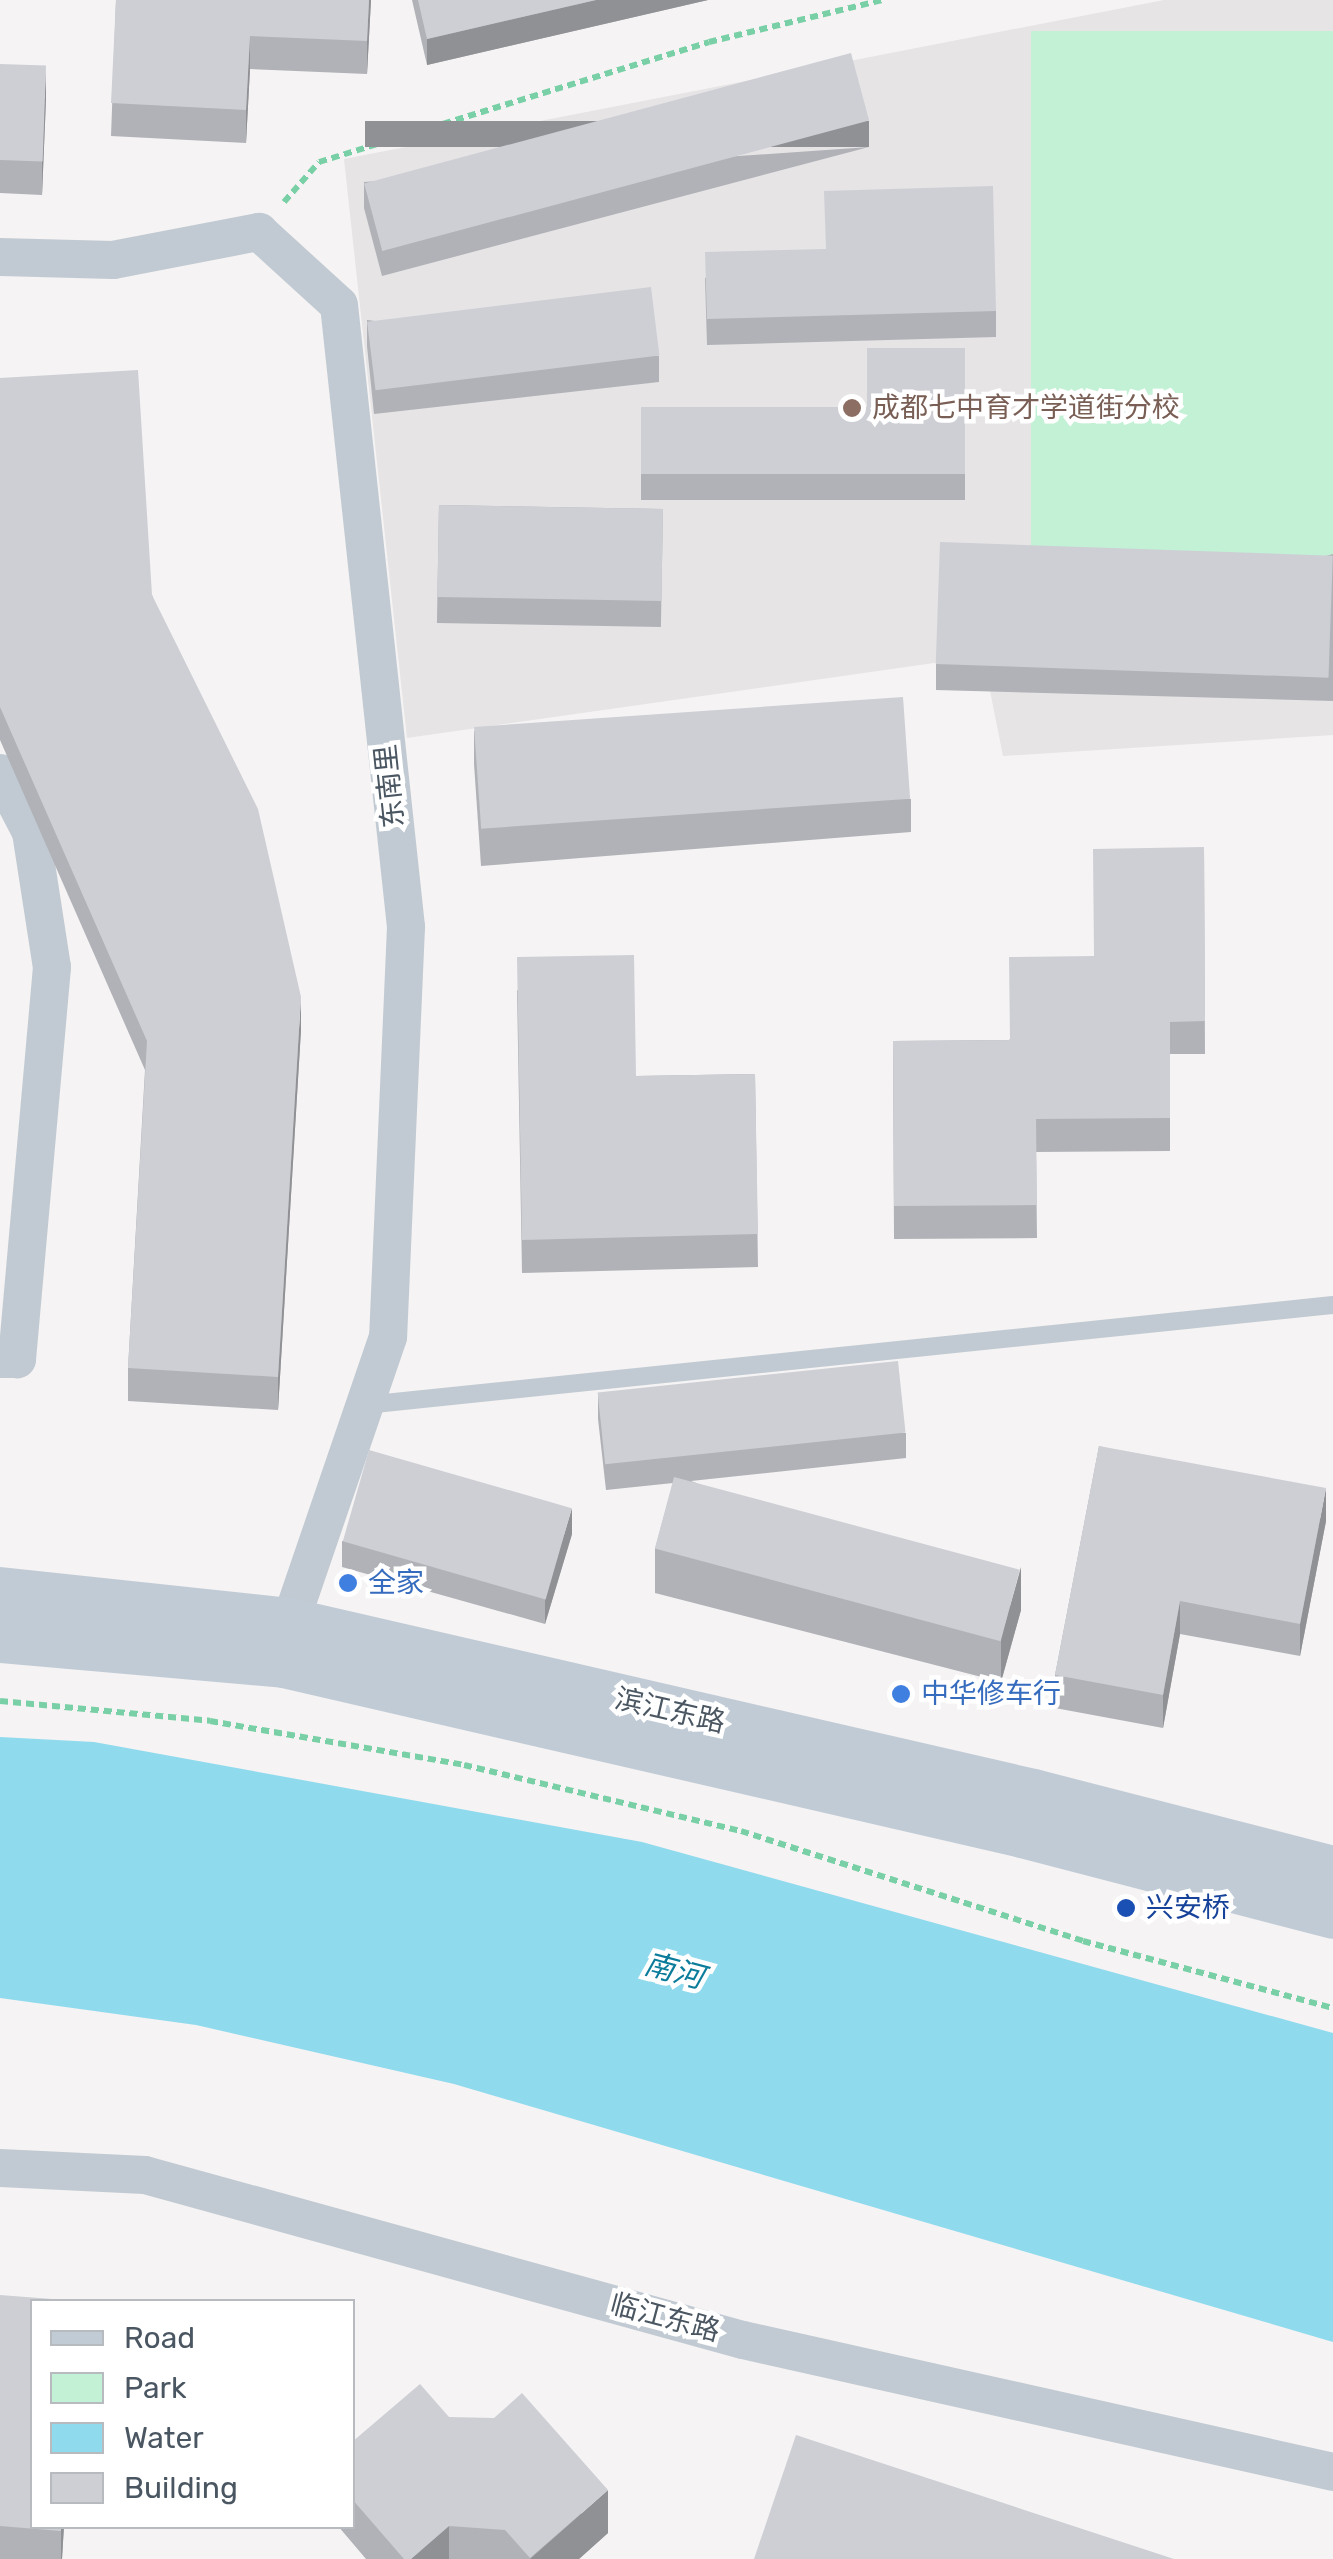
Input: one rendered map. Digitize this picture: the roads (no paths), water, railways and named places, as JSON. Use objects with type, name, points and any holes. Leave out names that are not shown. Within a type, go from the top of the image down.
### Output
[{"type":"main road","name":"滨江东路","points":[[0,1592],[290,1624],[1032,1794],[1333,1872]]},
{"type":"main road","name":"滨江东路","points":[[0,1637],[284,1662],[1023,1832],[1333,1913]]},
{"type":"street","name":"东南里","points":[[0,256],[113,260],[259,232],[338,304],[406,927],[388,1337],[290,1624]]},
{"type":"street","points":[[0,773],[31,832],[52,966],[17,1359],[0,1359]]},
{"type":"street","name":"临江东路","points":[[0,2168],[145,2175],[743,2340],[1333,2472]]},
{"type":"lane","points":[[365,1405],[1333,1304]]},
{"type":"water","name":"南河","points":[[0,1737],[94,1742],[642,1842],[1333,2033],[1333,2342],[454,2084],[196,2025],[0,1998]]},
{"type":"place","name":"成都七中育才学道街分校","points":[[852,408]]},
{"type":"place","name":"全家","points":[[348,1583]]},
{"type":"place","name":"中华修车行","points":[[901,1694]]},
{"type":"place","name":"兴安桥","points":[[1126,1908]]}]
